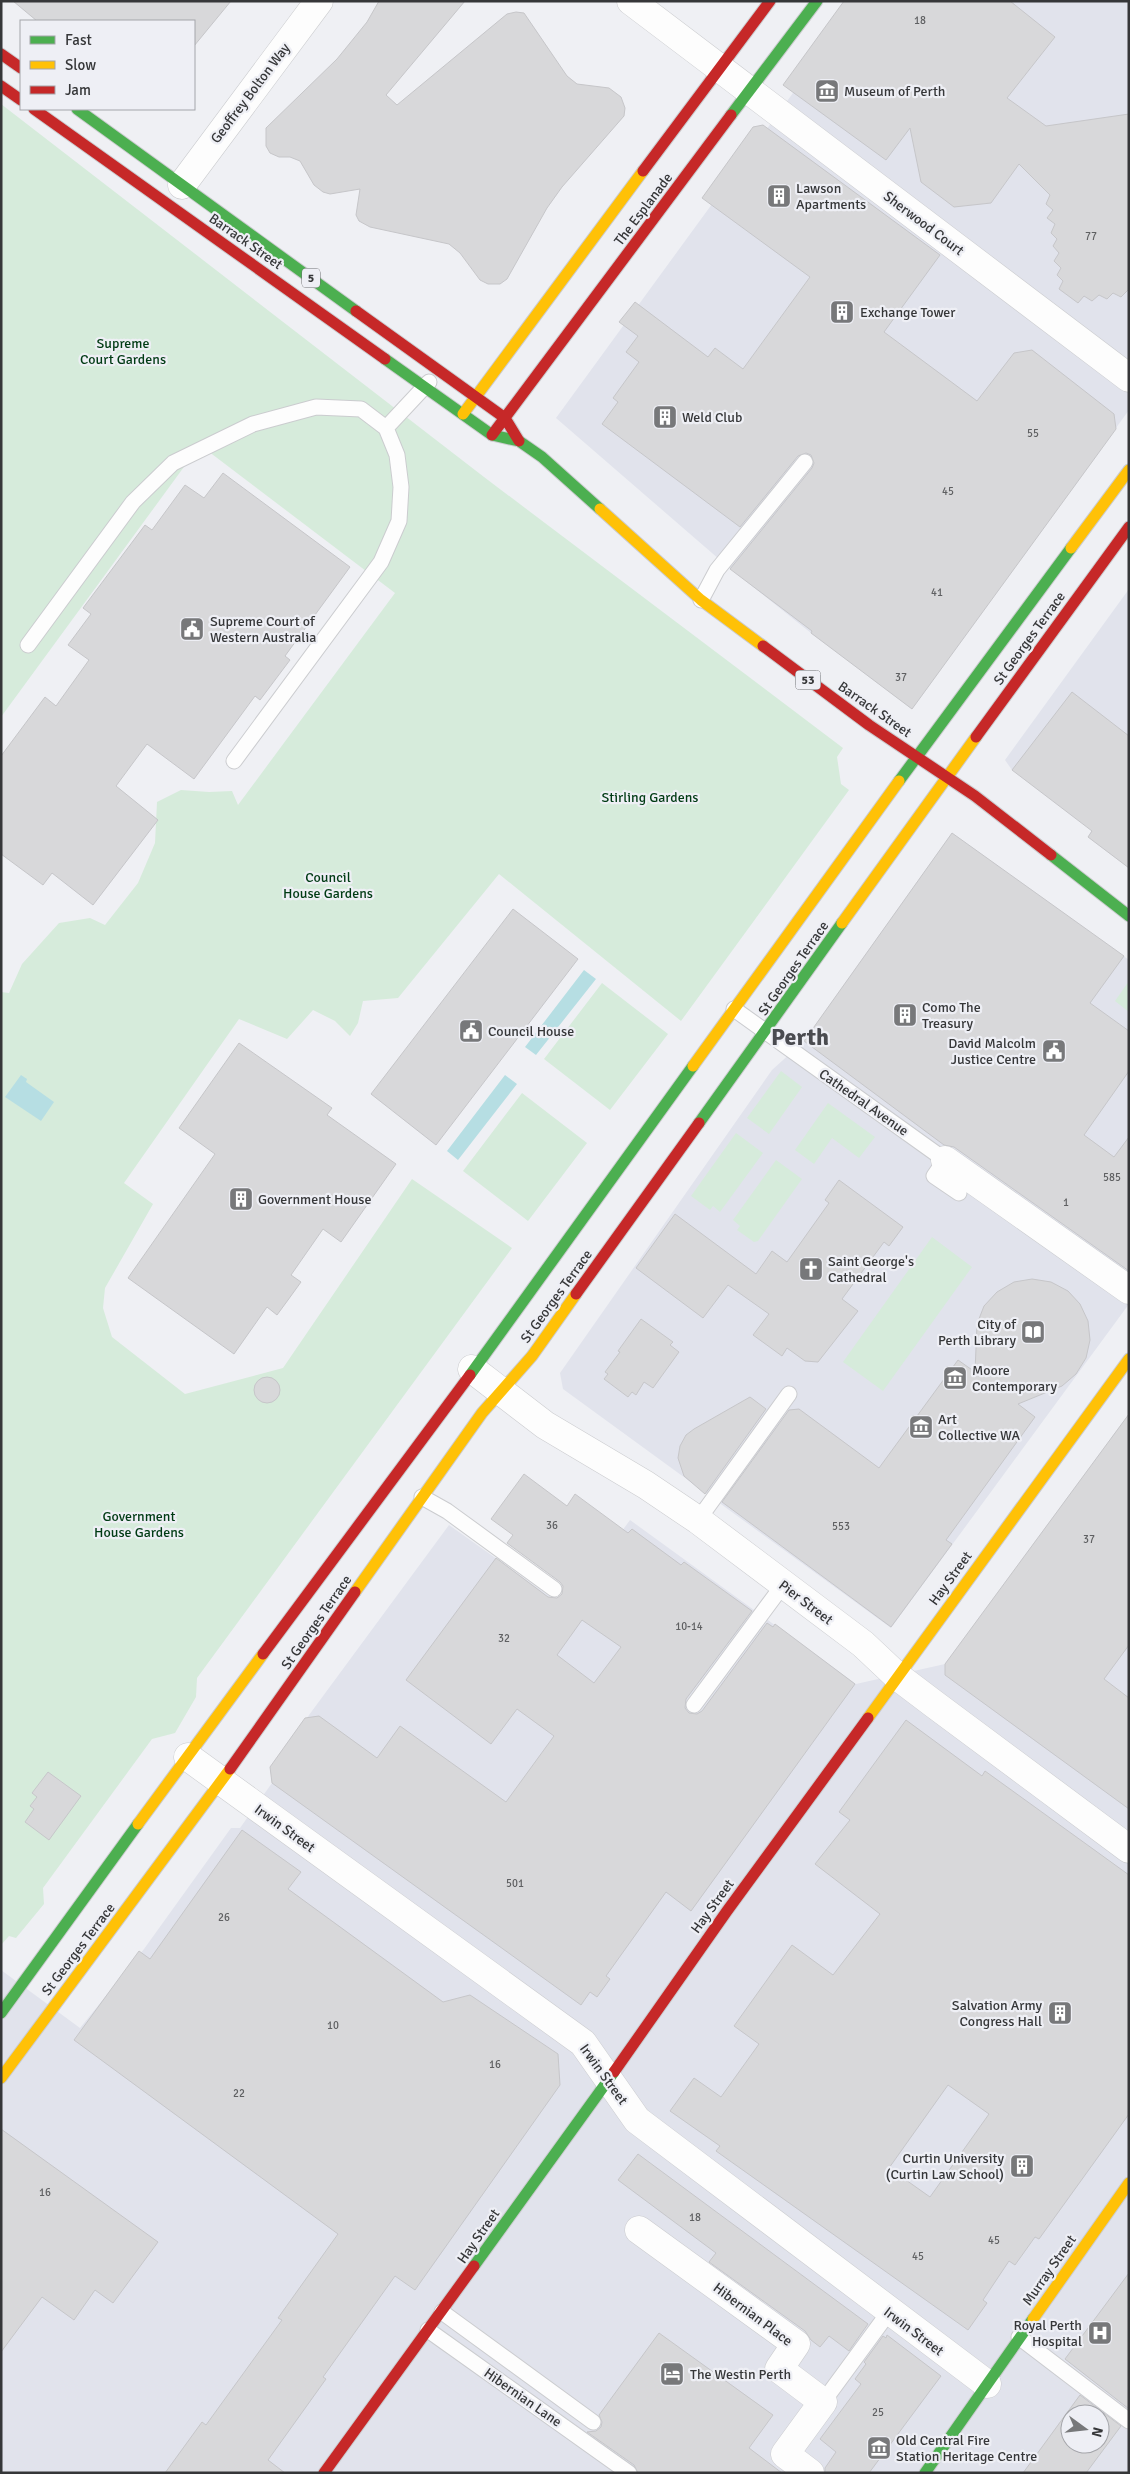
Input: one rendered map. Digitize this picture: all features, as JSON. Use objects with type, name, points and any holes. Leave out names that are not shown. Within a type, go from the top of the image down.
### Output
[{"type":"main road","name":"The Esplanade","points":[[463,414],[770,1]]},
{"type":"main road","name":"The Esplanade","points":[[492,435],[751,92],[817,1]]},
{"type":"main road","points":[[1,54],[20,67]]},
{"type":"main road","points":[[1,86],[20,99]]},
{"type":"main road","name":"Barrack Street","points":[[35,110],[492,435],[519,441],[542,457],[701,600],[868,724],[975,796],[1129,916]]},
{"type":"main road","name":"Barrack Street","points":[[78,110],[476,396],[505,418],[519,441]]},
{"type":"main road","name":"St Georges Terrace","points":[[3,2005],[472,1370],[1129,470]]},
{"type":"main road","name":"St Georges Terrace","points":[[1,2078],[221,1781],[482,1413],[532,1356],[766,1032],[946,777],[1129,526]]},
{"type":"main road","name":"Hay Street","points":[[324,2473],[442,2312],[897,1676],[1129,1359]]},
{"type":"main road","name":"Murray Street","points":[[925,2473],[1129,2183]]},
{"type":"street","name":"Geoffrey Bolton Way","points":[[182,185],[319,1]]},
{"type":"street","name":"Sherwood Court","points":[[631,1],[1129,378]]},
{"type":"street","points":[[945,1160],[1129,1290]]},
{"type":"street","name":"Pier Street","points":[[472,1370],[545,1425],[646,1485],[698,1520],[863,1644],[897,1676],[1129,1849]]},
{"type":"street","name":"Irwin Street","points":[[188,1757],[583,2043],[609,2077],[637,2120],[889,2312],[987,2384]]},
{"type":"street","name":"Hibernian Place","points":[[639,2230],[699,2260],[796,2344],[779,2370],[823,2402]]},
{"type":"street","points":[[810,2473],[785,2454],[823,2402]]},
{"type":"lane","points":[[386,428],[440,370]]},
{"type":"lane","points":[[28,645],[132,502],[173,463],[253,424],[316,407],[360,409],[386,428],[397,455],[401,487],[399,521],[381,562],[234,761]]},
{"type":"lane","points":[[701,600],[717,570],[805,462]]},
{"type":"lane","name":"Cathedral Avenue","points":[[734,1009],[945,1160]]},
{"type":"lane","points":[[945,1160],[934,1176],[959,1193]]},
{"type":"lane","points":[[698,1520],[788,1394]]},
{"type":"lane","points":[[422,1497],[447,1511],[554,1589]]},
{"type":"lane","points":[[694,1705],[783,1585]]},
{"type":"lane","name":"Hibernian Lane","points":[[442,2312],[593,2422]]},
{"type":"lane","points":[[823,2402],[889,2312]]},
{"type":"lane","name":"Hibernian Lane","points":[[428,2330],[620,2465]]},
{"type":"lane","points":[[1019,2338],[1129,2421]]},
{"type":"shaded area","points":[[860,1],[1129,1],[1129,410],[912,709],[811,633],[727,566],[556,418]]},
{"type":"shaded area","points":[[1129,589],[1129,868],[1088,837],[1092,830],[1012,770],[1005,760]]},
{"type":"shaded area","points":[[952,833],[1129,960],[1129,1304],[891,1628],[563,1389],[560,1373],[772,1070],[804,1041]]},
{"type":"shaded area","points":[[1129,1414],[1129,2473],[1,2473],[1,1970],[80,2028],[144,1949],[231,1828],[240,1828],[272,1783],[270,1768],[449,1525],[566,1608],[630,1520],[856,1684],[945,1664]]},
{"type":"green space","points":[[1,104],[484,477],[843,748],[837,757],[841,784],[849,790],[681,1021],[499,874],[398,998],[363,1001],[358,1023],[350,1036],[335,1021],[313,1010],[287,1039],[239,1019],[124,1183],[153,1204],[105,1288],[103,1308],[112,1337],[185,1394],[283,1368],[412,1179],[512,1248],[197,1678],[196,1697],[175,1733],[152,1739],[43,1888],[44,1904],[16,1938],[9,1936],[1,1945],[1,992],[9,993],[22,964],[59,923],[90,918],[105,925],[138,883],[155,843],[157,802],[181,790],[232,791],[238,805],[395,593],[200,445],[1,717]]},
{"type":"green space","points":[[1129,981],[1129,1012],[1115,1001]]},
{"type":"green space","points":[[602,983],[668,1034],[610,1110],[544,1059]]},
{"type":"green space","points":[[781,1071],[802,1087],[769,1134],[747,1118]]},
{"type":"green space","points":[[522,1093],[587,1143],[528,1221],[463,1171]]},
{"type":"green space","points":[[828,1103],[875,1137],[859,1158],[832,1138],[814,1164],[795,1150]]},
{"type":"green space","points":[[736,1133],[763,1153],[720,1212],[713,1206],[710,1210],[691,1196]]},
{"type":"green space","points":[[776,1160],[802,1179],[758,1241],[754,1242],[737,1230],[740,1226],[733,1220]]},
{"type":"green space","points":[[932,1237],[972,1267],[883,1391],[843,1362]]},
{"type":"water","points":[[584,970],[596,979],[536,1055],[525,1047]]},
{"type":"water","points":[[21,1075],[27,1079],[26,1082],[54,1102],[41,1121],[5,1097]]},
{"type":"water","points":[[505,1075],[517,1084],[458,1160],[447,1151]]},
{"type":"building","points":[[13,1],[231,1],[195,45],[195,20],[36,20]]},
{"type":"building","points":[[379,1],[465,1],[386,95],[397,105],[507,14],[516,12],[524,13],[567,76],[577,84],[609,88],[621,97],[625,108],[624,116],[562,187],[547,208],[507,279],[500,284],[488,284],[480,280],[460,253],[449,244],[370,227],[359,221],[356,215],[360,189],[330,194],[323,192],[314,185],[300,161],[290,157],[279,157],[270,153],[266,146],[266,128],[337,59],[367,22]]},
{"type":"building","points":[[844,1],[1010,1],[1055,37],[1007,98],[1046,126],[1129,114],[1129,289],[1121,297],[1113,293],[1107,299],[1099,295],[1092,301],[1084,296],[1078,303],[1059,289],[1063,281],[1057,275],[1061,268],[1054,261],[1059,253],[1053,246],[1057,239],[1051,233],[1055,224],[1047,218],[1053,210],[1046,204],[1050,195],[1019,164],[991,203],[954,207],[921,182],[910,128],[886,160],[783,85]]},
{"type":"building","points":[[763,125],[940,255],[884,332],[977,401],[1014,353],[1032,350],[1114,414],[1116,429],[912,709],[730,569],[812,468],[814,463],[811,455],[806,453],[798,456],[740,527],[602,424],[618,402],[613,398],[639,362],[626,352],[638,336],[619,322],[635,302],[708,357],[715,348],[743,369],[810,277],[702,198],[753,127]]},
{"type":"building","name":"Supreme Court of Western Australia","points":[[223,473],[350,567],[285,656],[290,660],[260,700],[255,696],[194,779],[147,744],[116,786],[158,820],[93,905],[52,873],[43,885],[1,854],[1,756],[45,697],[56,706],[89,660],[68,645],[91,614],[83,608],[145,525],[152,530],[185,485],[204,498]]},
{"type":"building","points":[[1072,692],[1129,736],[1129,868],[1088,837],[1092,831],[1012,770]]},
{"type":"building","points":[[952,833],[1124,956],[1090,1003],[1129,1031],[1129,1071],[1084,1135],[1114,1157],[1129,1137],[1129,1271],[954,1147],[944,1145],[804,1041]]},
{"type":"building","name":"Council House","points":[[513,909],[578,959],[436,1145],[371,1094]]},
{"type":"building","name":"Government House","points":[[239,1043],[332,1108],[327,1115],[396,1164],[341,1242],[323,1229],[291,1275],[301,1282],[277,1315],[267,1307],[234,1354],[128,1278],[215,1154],[179,1128]]},
{"type":"building","name":"Saint George's Cathedral","points":[[839,1180],[903,1227],[889,1246],[884,1242],[842,1299],[858,1311],[818,1362],[805,1361],[787,1348],[782,1356],[753,1335],[769,1314],[728,1285],[703,1318],[636,1268],[675,1214],[756,1274],[772,1251],[787,1262],[829,1203],[825,1200]]},
{"type":"building","points":[[1032,1279],[1051,1282],[1068,1291],[1080,1304],[1088,1321],[1090,1340],[1086,1358],[1076,1374],[1062,1386],[1018,1404],[1035,1417],[946,1540],[952,1544],[891,1627],[722,1502],[789,1410],[799,1409],[879,1468],[958,1360],[975,1372],[977,1324],[984,1306],[997,1292],[1014,1282]]},
{"type":"building","points":[[641,1319],[673,1342],[670,1345],[679,1352],[653,1388],[644,1382],[636,1395],[632,1392],[628,1397],[604,1379],[608,1374],[605,1372]]},
{"type":"building","points":[[267,1377],[276,1381],[280,1390],[276,1399],[267,1403],[258,1399],[254,1390],[258,1381]]},
{"type":"building","points":[[750,1397],[766,1409],[705,1494],[684,1476],[678,1458],[680,1446],[686,1435],[694,1429]]},
{"type":"building","points":[[1129,1414],[1129,1645],[1104,1679],[1129,1698],[1129,1809],[945,1675],[945,1664]]},
{"type":"building","points":[[524,1474],[567,1506],[575,1494],[628,1533],[632,1529],[681,1565],[684,1562],[752,1611],[686,1699],[685,1708],[689,1713],[697,1714],[702,1711],[767,1623],[773,1627],[775,1624],[855,1684],[691,1911],[666,1892],[606,1976],[610,1979],[597,1997],[590,1992],[581,2005],[272,1783],[270,1767],[305,1718],[319,1716],[377,1758],[400,1726],[506,1802],[554,1736],[517,1709],[491,1744],[406,1680],[496,1558],[548,1597],[557,1598],[562,1594],[563,1586],[560,1582],[507,1543],[513,1535],[491,1519]],"holes":[[[582,1620],[621,1647],[594,1683],[557,1655]]]},
{"type":"building","points":[[906,1720],[982,1776],[985,1771],[1129,1875],[1129,2114],[1039,2239],[1035,2237],[1015,2265],[1009,2261],[983,2300],[987,2303],[968,2330],[716,2151],[720,2146],[670,2111],[694,2078],[721,2097],[759,2044],[734,2026],[792,1945],[833,1975],[880,1914],[815,1864],[850,1820],[839,1812]],"holes":[[[948,2085],[989,2114],[930,2197],[889,2168]]]},
{"type":"building","points":[[48,1772],[81,1796],[49,1840],[25,1822],[34,1809],[30,1806],[37,1797],[32,1793]]},
{"type":"building","points":[[242,1830],[301,1872],[288,1889],[443,2002],[470,1995],[558,2054],[560,2085],[415,2290],[395,2276],[323,2377],[326,2379],[268,2460],[285,2473],[165,2473],[202,2422],[206,2425],[282,2320],[278,2318],[338,2234],[74,2040],[139,1951],[150,1959]]},
{"type":"building","points":[[1,2129],[158,2242],[113,2303],[95,2290],[74,2320],[42,2297],[1,2352]]},
{"type":"building","points":[[638,2154],[868,2324],[849,2351],[829,2336],[820,2347],[811,2340],[805,2331],[709,2262],[716,2253],[618,2180]]},
{"type":"building","points":[[1129,2273],[1129,2409],[1065,2359]]},
{"type":"building","name":"The Westin Perth","points":[[659,2333],[773,2415],[749,2448],[782,2473],[638,2473],[634,2465],[587,2432],[596,2431],[601,2427],[602,2422],[599,2415]]},
{"type":"building","points":[[887,2335],[941,2376],[869,2473],[825,2473],[825,2468],[836,2452],[820,2439],[861,2384],[855,2379],[866,2364],[864,2362],[883,2336],[886,2338]]},
{"type":"building","points":[[1080,2395],[1092,2404],[1073,2404]]},
{"type":"building","points":[[1110,2418],[1121,2426],[1110,2441]]},
{"type":"building","points":[[1060,2422],[1060,2454],[1100,2454],[1086,2473],[1023,2473]]},
{"type":"traffic: fast","points":[[731,115],[817,1]]},
{"type":"traffic: fast","points":[[78,110],[356,311]]},
{"type":"traffic: fast","points":[[385,359],[492,435],[519,441],[542,457],[600,509]]},
{"type":"traffic: fast","points":[[899,781],[1071,548]]},
{"type":"traffic: fast","points":[[1051,855],[1129,916]]},
{"type":"traffic: fast","points":[[699,1123],[842,923]]},
{"type":"traffic: fast","points":[[470,1375],[693,1066]]},
{"type":"traffic: fast","points":[[1,2013],[138,1824]]},
{"type":"traffic: fast","points":[[474,2266],[614,2072]]},
{"type":"traffic: fast","points":[[925,2473],[1033,2319]]},
{"type":"traffic: slow","points":[[463,414],[643,171]]},
{"type":"traffic: slow","points":[[1071,548],[1129,470]]},
{"type":"traffic: slow","points":[[600,509],[701,600],[763,646]]},
{"type":"traffic: slow","points":[[842,923],[976,737]]},
{"type":"traffic: slow","points":[[693,1066],[899,781]]},
{"type":"traffic: slow","points":[[355,1592],[482,1413],[532,1356],[576,1294]]},
{"type":"traffic: slow","points":[[868,1718],[1129,1359]]},
{"type":"traffic: slow","points":[[138,1824],[263,1654]]},
{"type":"traffic: slow","points":[[1,2078],[230,1769]]},
{"type":"traffic: slow","points":[[1033,2319],[1129,2183]]},
{"type":"traffic: jam","points":[[643,171],[770,1]]},
{"type":"traffic: jam","points":[[1,54],[20,67]]},
{"type":"traffic: jam","points":[[1,86],[20,99]]},
{"type":"traffic: jam","points":[[35,110],[385,359]]},
{"type":"traffic: jam","points":[[492,435],[731,115]]},
{"type":"traffic: jam","points":[[356,311],[505,418],[519,441]]},
{"type":"traffic: jam","points":[[976,737],[1129,527]]},
{"type":"traffic: jam","points":[[763,646],[869,725],[975,796],[1051,855]]},
{"type":"traffic: jam","points":[[576,1294],[699,1123]]},
{"type":"traffic: jam","points":[[263,1654],[470,1375]]},
{"type":"traffic: jam","points":[[230,1769],[355,1592]]},
{"type":"traffic: jam","points":[[614,2072],[727,1911],[868,1718]]},
{"type":"traffic: jam","points":[[324,2473],[474,2266]]},
{"type":"place","name":"Museum of Perth","points":[[827,91]]},
{"type":"place","name":"Lawson Apartments","points":[[779,196]]},
{"type":"place","name":"Exchange Tower","points":[[842,312]]},
{"type":"place","name":"Weld Club","points":[[665,417]]},
{"type":"place","name":"Supreme Court of Western Australia","points":[[192,629]]},
{"type":"place","name":"Como The Treasury","points":[[905,1015]]},
{"type":"place","name":"Council House","points":[[471,1031]]},
{"type":"place","name":"David Malcolm Justice Centre","points":[[1054,1051]]},
{"type":"place","name":"Government House","points":[[241,1199]]},
{"type":"place","name":"Saint George's Cathedral","points":[[811,1269]]},
{"type":"place","name":"City of Perth Library","points":[[1033,1332]]},
{"type":"place","name":"Moore Contemporary","points":[[955,1378]]},
{"type":"place","name":"Art Collective WA","points":[[921,1427]]},
{"type":"place","name":"Salvation Army Congress Hall","points":[[1060,2013]]},
{"type":"place","name":"Curtin University (Curtin Law School)","points":[[1022,2166]]},
{"type":"place","name":"Royal Perth Hospital","points":[[1100,2333]]},
{"type":"place","name":"The Westin Perth","points":[[672,2374]]},
{"type":"place","name":"Old Central Fire Station Heritage Centre","points":[[879,2448]]},
{"type":"district","name":"Perth","points":[[800,1037]]},
{"type":"park label","name":"Supreme Court Gardens","points":[[123,352]]},
{"type":"park label","name":"Stirling Gardens","points":[[650,797]]},
{"type":"park label","name":"Council House Gardens","points":[[328,886]]},
{"type":"park label","name":"Government House Gardens","points":[[139,1524]]}]
